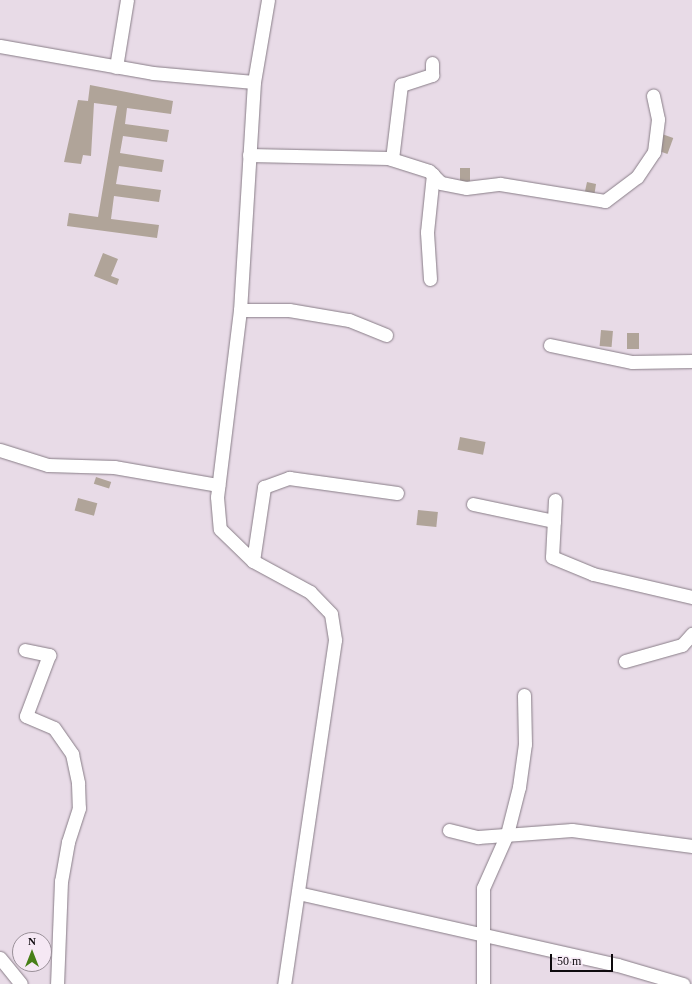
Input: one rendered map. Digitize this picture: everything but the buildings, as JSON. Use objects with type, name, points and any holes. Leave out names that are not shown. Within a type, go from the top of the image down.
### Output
[{"type":"street","points":[[116,67],[127,0]]},
{"type":"street","points":[[268,0],[254,82],[240,310],[218,484],[220,529],[253,561],[310,592],[331,614],[335,640],[284,984]]},
{"type":"street","points":[[0,46],[116,67],[254,82]]},
{"type":"street","points":[[392,159],[401,85],[432,75],[432,64]]},
{"type":"street","points":[[249,155],[392,159],[433,174],[441,183],[466,188],[500,184],[605,201],[637,177],[654,152],[658,119],[653,96]]},
{"type":"street","points":[[430,279],[427,232],[433,174]]},
{"type":"street","points":[[240,310],[257,313],[289,310],[349,320],[386,335]]},
{"type":"street","points":[[550,346],[632,362],[692,361]]},
{"type":"street","points":[[0,450],[48,465],[114,467],[218,484]]},
{"type":"street","points":[[253,561],[264,487],[289,478],[396,493]]},
{"type":"street","points":[[555,500],[552,557],[593,574],[692,597]]},
{"type":"street","points":[[474,504],[554,521]]},
{"type":"street","points":[[625,661],[682,645],[692,634]]},
{"type":"street","points":[[25,650],[50,655],[26,716],[54,728],[72,754],[78,783],[79,808],[68,842],[61,881],[57,984]]},
{"type":"street","points":[[483,984],[483,888],[507,834],[525,744],[524,695]]},
{"type":"street","points":[[449,830],[478,837],[572,830],[692,846]]},
{"type":"street","points":[[298,893],[483,937],[618,965],[682,984]]},
{"type":"street","points":[[0,958],[21,984]]}]
